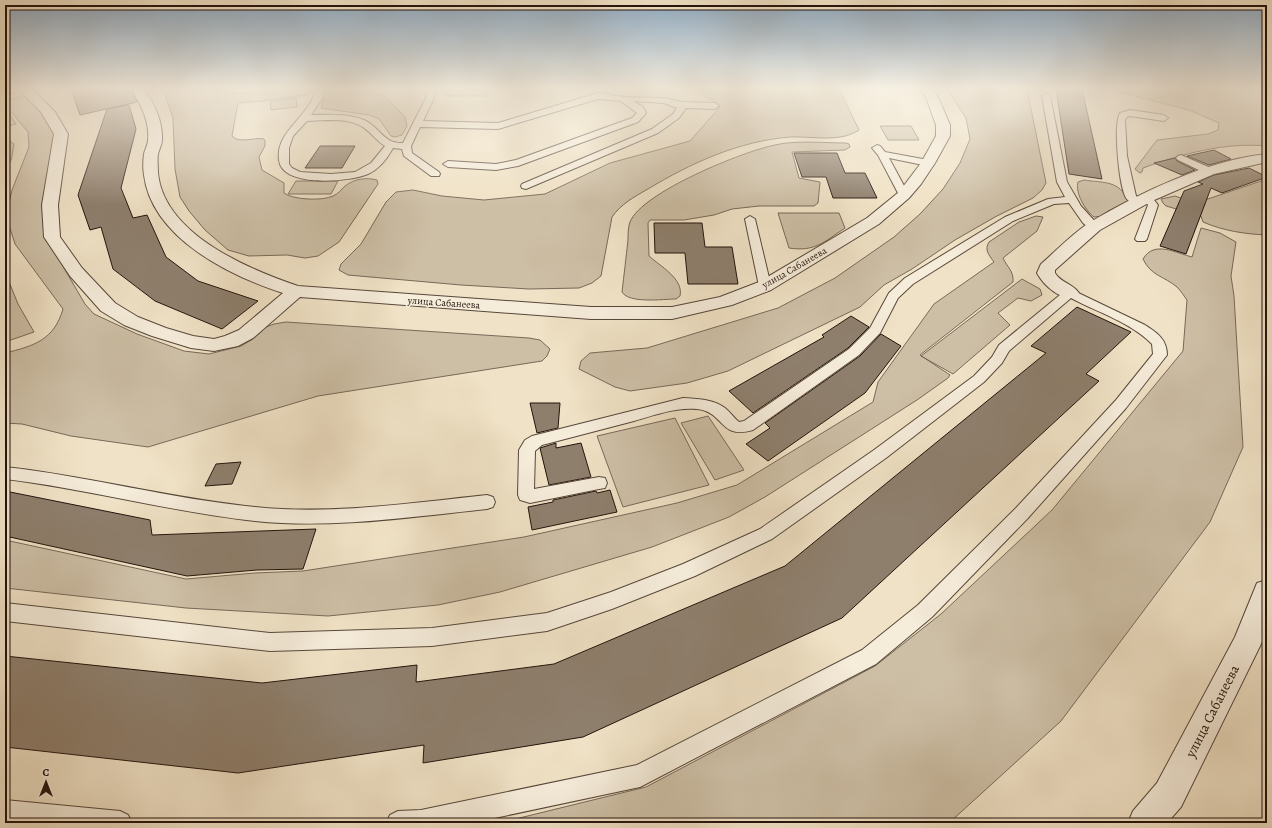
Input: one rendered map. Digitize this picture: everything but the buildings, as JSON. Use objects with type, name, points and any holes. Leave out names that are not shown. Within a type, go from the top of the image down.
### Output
[{"type":"street","points":[[58,128],[61,134],[50,205],[52,237],[76,272],[108,307],[131,321],[159,332],[191,342],[214,344],[231,341],[246,334],[296,291]]},
{"type":"street","name":"улица Сабанеева","points":[[153,128],[155,140],[152,153],[151,173],[161,207],[190,237],[218,258],[243,272],[296,291],[590,313],[672,313],[725,301],[765,286],[873,221],[904,195],[928,163],[943,136],[943,128]]},
{"type":"street","points":[[1070,293],[1050,280],[1046,273],[1047,268],[1094,227],[1143,200],[1210,171],[1257,159],[1267,158]]},
{"type":"street","name":"улица Сабанеева","points":[[1145,823],[1169,795],[1248,644],[1267,592]]},
{"type":"lane","points":[[297,128],[286,142],[283,164],[287,170],[296,174],[310,177],[337,177],[363,172],[370,169],[385,156],[390,145]]},
{"type":"lane","points":[[368,128],[384,143],[406,146]]},
{"type":"lane","points":[[414,128],[406,146],[407,154],[435,174]]},
{"type":"lane","points":[[448,164],[496,167],[518,163],[614,128]]},
{"type":"lane","points":[[526,186],[660,128]]},
{"type":"lane","points":[[1052,128],[1062,182],[1083,217],[1094,227]]},
{"type":"lane","points":[[1121,128],[1122,156],[1131,197],[1143,200],[1153,205],[1141,239]]},
{"type":"lane","points":[[904,195],[880,151],[928,163]]},
{"type":"lane","points":[[1181,158],[1210,171]]},
{"type":"lane","points":[[599,483],[530,496],[526,495],[527,450],[531,444],[537,440],[683,403],[702,404],[717,410],[732,426],[740,428],[748,426],[854,352],[875,330],[893,296],[909,281],[1009,219],[1052,201],[1072,200]]},
{"type":"lane","points":[[750,219],[765,286]]},
{"type":"lane","points":[[5,612],[270,642],[432,637],[547,622],[612,600],[689,570],[766,534],[891,446],[979,379],[997,360],[1004,348],[1070,293],[1135,325],[1157,341],[1161,348],[1160,356],[1121,404],[1022,513],[925,611],[869,657],[640,776],[421,822],[398,823]]},
{"type":"lane","points":[[5,473],[222,509],[256,514],[296,517],[397,512],[487,502]]},
{"type":"lane","points":[[5,812],[120,823]]},
{"type":"shaded area","points":[[24,128],[55,128],[47,239],[85,304],[94,314],[137,334],[184,351],[209,354],[241,346],[253,339],[266,327],[286,322],[529,338],[540,340],[550,349],[547,356],[542,361],[318,396],[148,447],[71,436],[22,424],[5,423],[5,353],[25,348],[42,340],[54,328],[63,309],[15,244],[6,216],[12,190],[29,147],[28,132]]},
{"type":"shaded area","points":[[173,128],[234,128],[232,136],[239,140],[264,139],[265,146],[259,157],[262,170],[284,183],[284,193],[288,195],[308,199],[322,199],[335,195],[345,186],[356,180],[373,179],[377,180],[378,184],[339,242],[318,256],[305,258],[287,255],[249,256],[228,250],[205,230],[189,211],[180,197],[175,169]]},
{"type":"shaded area","points":[[385,128],[406,128],[402,135],[395,137],[391,136]]},
{"type":"shaded area","points":[[702,128],[858,128],[859,130],[851,134],[835,138],[790,137],[752,143],[734,148],[698,162],[664,179],[633,198],[612,217],[601,276],[592,283],[579,288],[529,289],[461,285],[348,275],[339,270],[341,264],[361,244],[386,202],[396,192],[413,190],[442,196],[484,200],[545,194],[610,163],[690,141]]},
{"type":"shaded area","points":[[881,128],[912,128],[919,140],[888,140]]},
{"type":"shaded area","points":[[968,128],[1035,128],[1046,183],[1042,190],[1033,198],[995,217],[955,240],[912,269],[884,285],[860,307],[728,371],[687,383],[630,391],[615,387],[579,369],[581,361],[590,353],[647,348],[778,308],[835,278],[894,237],[920,214],[943,189],[960,163],[970,139]]},
{"type":"shaded area","points":[[1218,128],[1267,128],[1267,146],[1235,146],[1204,150],[1143,168],[1142,172],[1140,173],[1135,169],[1157,140],[1208,134],[1218,130]]},
{"type":"shaded area","points":[[5,138],[14,144],[11,161],[5,168]]},
{"type":"shaded area","points":[[783,143],[849,144],[850,147],[845,150],[792,152],[799,178],[820,182],[818,203],[814,206],[759,206],[732,209],[714,215],[684,220],[650,220],[648,223],[649,256],[675,279],[680,290],[680,296],[676,299],[639,299],[626,296],[622,292],[630,222],[638,210],[653,198],[695,174],[741,155],[760,149]]},
{"type":"shaded area","points":[[1267,179],[1267,235],[1235,232],[1219,228],[1203,222],[1201,216],[1166,206],[1161,199],[1175,196],[1196,203]]},
{"type":"shaded area","points":[[1084,180],[1104,182],[1116,186],[1125,194],[1128,201],[1126,204],[1105,216],[1094,217],[1084,206],[1079,196],[1077,186],[1078,182]]},
{"type":"shaded area","points":[[296,181],[338,181],[331,194],[288,194]]},
{"type":"shaded area","points":[[778,213],[839,213],[845,228],[819,245],[806,249],[789,248]]},
{"type":"shaded area","points":[[1036,216],[1043,217],[1037,231],[1003,258],[1011,272],[1013,282],[920,355],[950,375],[948,378],[917,400],[765,497],[729,517],[652,547],[500,592],[438,605],[328,616],[186,608],[5,588],[5,540],[186,579],[255,573],[303,571],[524,537],[677,503],[737,485],[873,402],[878,382],[934,304],[994,262],[987,250],[989,242],[1019,222]]},
{"type":"shaded area","points":[[1201,228],[1220,233],[1236,242],[1231,276],[1234,296],[1243,447],[1210,522],[1061,721],[949,823],[499,823],[646,787],[875,666],[941,614],[1052,510],[1183,351],[1187,300],[1177,287],[1150,269],[1143,259],[1148,253],[1159,249],[1166,249],[1192,257]]},
{"type":"shaded area","points":[[5,272],[18,304],[34,332],[5,342]]},
{"type":"shaded area","points":[[1022,279],[1040,289],[1042,295],[1031,301],[1018,298],[998,313],[1010,325],[953,374],[921,356]]},
{"type":"shaded area","points":[[708,416],[744,470],[715,480],[681,423]]},
{"type":"shaded area","points":[[675,418],[709,485],[623,507],[597,436]]}]
